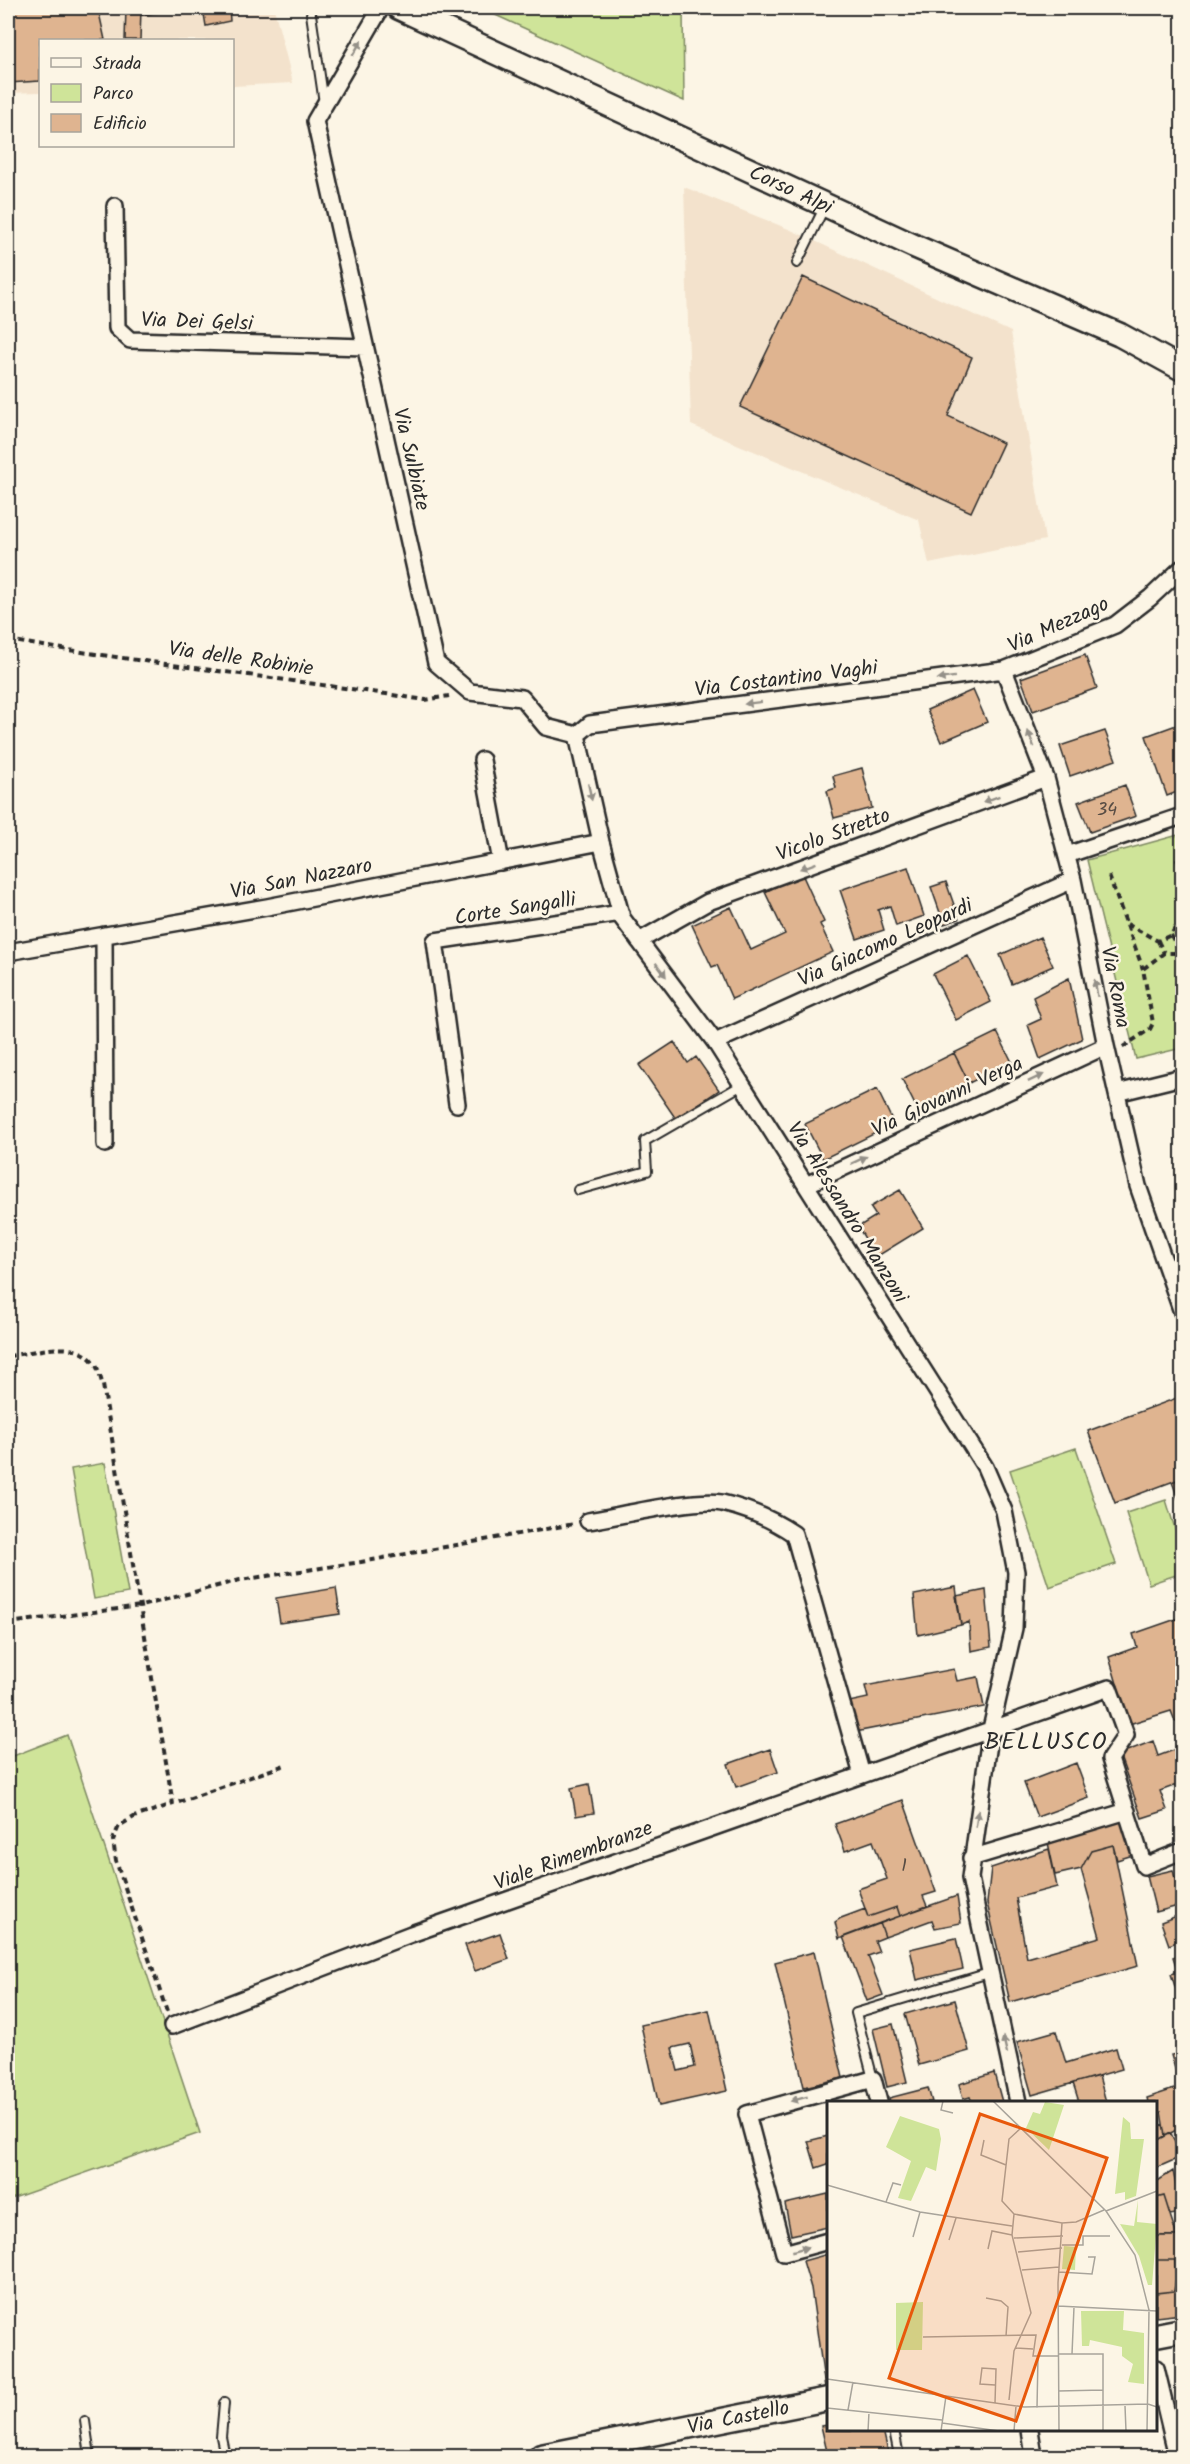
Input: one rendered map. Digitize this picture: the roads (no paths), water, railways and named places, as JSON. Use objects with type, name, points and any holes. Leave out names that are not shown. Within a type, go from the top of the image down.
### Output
[{"type":"main road","name":"Corso Alpi","points":[[399,8],[825,205],[1120,335],[1182,369]]},
{"type":"main road","points":[[1157,2336],[1182,2331]]},
{"type":"main road","name":"Via Castello","points":[[541,2457],[827,2399]]},
{"type":"street","name":"Via Sulbiate","points":[[381,8],[315,121],[436,663],[470,692],[522,698],[546,727],[577,735]]},
{"type":"street","name":"Via Dei Gelsi","points":[[115,206],[117,328],[130,340],[365,347]]},
{"type":"street","name":"Via Mezzago","points":[[1004,670],[1115,625],[1150,598],[1182,568]]},
{"type":"street","name":"Via Costantino Vaghi","points":[[577,735],[590,724],[1004,670]]},
{"type":"street","name":"Via Roma","points":[[1004,670],[1046,778],[1073,880],[1106,1046],[1138,1186],[1182,1312]]},
{"type":"street","name":"Via Alessandro Manzoni","points":[[577,735],[601,842],[621,914],[715,1042],[742,1084],[985,1467],[1004,1511],[1016,1572],[1014,1628],[991,1729],[971,1858],[970,1878],[1018,2101]]},
{"type":"street","points":[[482,760],[501,862]]},
{"type":"street","name":"Vicolo Stretto","points":[[639,941],[708,902],[1046,778]]},
{"type":"street","points":[[1066,855],[1182,816]]},
{"type":"street","name":"Via San Nazzaro","points":[[8,952],[601,842]]},
{"type":"street","name":"Via Giacomo Leopardi","points":[[715,1042],[1073,880]]},
{"type":"street","name":"Corte Sangalli","points":[[457,1104],[435,941],[621,914]]},
{"type":"street","points":[[104,935],[105,1144]]},
{"type":"street","name":"Via Giovanni Verga","points":[[806,1185],[1106,1046]]},
{"type":"street","points":[[1117,1093],[1182,1077]]},
{"type":"street","points":[[588,1521],[694,1504],[720,1503],[770,1518],[794,1534],[862,1775]]},
{"type":"street","name":"Viale Rimembranze","points":[[172,2026],[411,1934],[1109,1688],[1126,1735],[1110,1759],[1127,1811]]},
{"type":"street","points":[[971,1858],[1127,1811],[1144,1866],[1182,1851]]},
{"type":"street","points":[[827,2241],[783,2253],[747,2114],[873,2079],[878,2101]]},
{"type":"street","points":[[1157,2376],[1177,2457]]},
{"type":"street","points":[[1030,2431],[1035,2457]]},
{"type":"lane","name":"Via Sulbiate","points":[[311,14],[324,105]]},
{"type":"lane","points":[[797,263],[825,205]]},
{"type":"lane","points":[[578,1190],[647,1172],[645,1141],[742,1084]]},
{"type":"lane","points":[[873,2079],[856,2013],[989,1973]]},
{"type":"lane","points":[[224,2403],[221,2437],[225,2457]]},
{"type":"lane","points":[[85,2421],[90,2457]]},
{"type":"lane","points":[[894,2431],[899,2457]]},
{"type":"district","name":"BELLUSCO","points":[[1046,1741]]}]
